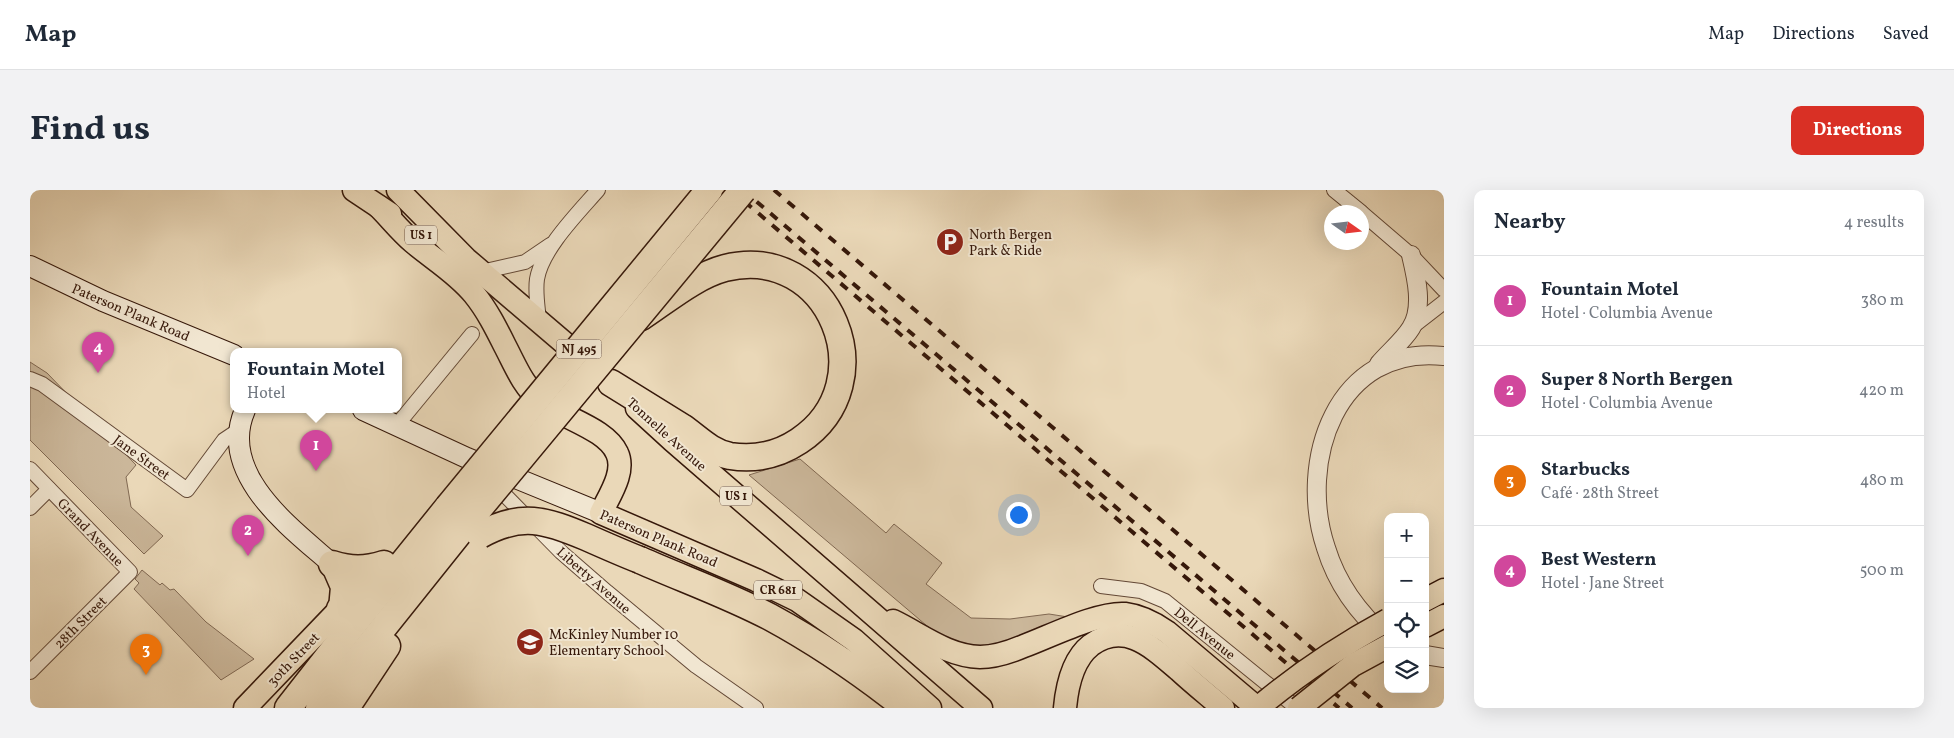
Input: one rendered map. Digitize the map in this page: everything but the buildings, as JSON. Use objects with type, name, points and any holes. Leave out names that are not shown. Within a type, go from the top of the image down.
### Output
[{"type":"highway","name":"NJ 495","points":[[318,708],[465,522],[709,190]]},
{"type":"highway","name":"NJ 495","points":[[288,708],[352,625],[465,522],[743,190]]},
{"type":"highway","points":[[611,384],[684,429],[713,450],[733,456],[761,457],[786,448],[808,434],[827,414],[839,390],[843,361],[841,342],[828,307],[816,293],[796,277],[774,268],[760,265],[734,266],[717,271],[701,278],[630,324]]},
{"type":"highway","points":[[332,564],[359,570],[384,564],[465,522],[495,527],[510,522],[526,520],[544,521],[560,526],[746,606],[800,633],[851,666],[906,708]]},
{"type":"highway","points":[[340,609],[384,564]]},
{"type":"highway","points":[[346,708],[399,628],[430,567]]},
{"type":"main road","name":"Tonnelle Avenue","points":[[354,190],[419,234],[474,265]]},
{"type":"main road","name":"Tonnelle Avenue","points":[[398,190],[474,265],[611,384],[672,440],[981,708]]},
{"type":"main road","points":[[379,207],[412,241],[452,273],[473,293],[491,319],[520,377],[531,392],[554,410],[603,436],[614,447],[620,460],[619,469],[617,478],[601,513]]},
{"type":"main road","name":"Paterson Plank Road","points":[[30,266],[103,301],[230,353]]},
{"type":"main road","points":[[244,413],[239,430],[241,456],[252,483],[280,519],[332,564],[342,587],[340,609]]},
{"type":"main road","name":"Paterson Plank Road","points":[[370,413],[468,458],[601,513],[798,600],[854,640],[930,708]]},
{"type":"main road","points":[[1429,598],[1444,590]]},
{"type":"main road","points":[[863,606],[922,635],[940,647],[962,655],[982,657],[1004,654],[1105,616],[1125,614],[1136,616],[1153,622],[1167,632],[1260,706],[1335,649],[1384,622]]},
{"type":"main road","name":"30th Street","points":[[245,708],[340,609]]},
{"type":"main road","points":[[1429,624],[1444,616]]},
{"type":"main road","points":[[1065,708],[1068,687],[1080,657],[1094,643],[1101,639],[1119,636],[1128,636],[1147,644],[1223,708]]},
{"type":"main road","points":[[1298,708],[1353,665],[1384,648]]},
{"type":"street","points":[[539,322],[536,288],[539,269],[556,239],[598,190]]},
{"type":"street","points":[[1334,190],[1352,205]]},
{"type":"street","points":[[1369,220],[1411,255],[1444,290]]},
{"type":"street","points":[[474,265],[525,262],[556,239]]},
{"type":"street","points":[[1411,255],[1418,289],[1417,309],[1412,327]]},
{"type":"street","points":[[1384,634],[1356,606],[1332,564],[1322,534],[1317,496],[1320,458],[1337,410],[1350,389],[1375,368],[1412,327],[1444,302]]},
{"type":"street","points":[[397,425],[472,334]]},
{"type":"street","points":[[1375,368],[1404,357],[1424,354],[1444,356]]},
{"type":"street","name":"Jane Street","points":[[30,379],[42,384],[187,490],[224,440],[239,430]]},
{"type":"street","name":"Liberty Avenue","points":[[468,458],[561,552],[696,666],[756,708]]},
{"type":"street","name":"Grand Avenue","points":[[30,469],[130,572]]},
{"type":"street","points":[[30,508],[50,489]]},
{"type":"street","name":"28th Street","points":[[30,672],[130,572]]},
{"type":"street","name":"Dell Avenue","points":[[1101,586],[1141,591],[1165,601],[1298,708]]},
{"type":"street","points":[[1429,656],[1444,658]]},
{"type":"shaded area","points":[[30,362],[47,373],[136,465],[126,477],[131,507],[163,536],[144,554],[30,440]]},
{"type":"shaded area","points":[[800,459],[886,533],[894,524],[942,563],[926,584],[971,618],[1010,619],[1049,614],[1068,617],[1014,639],[985,646],[957,643],[933,631],[749,475]]},
{"type":"shaded area","points":[[142,570],[160,585],[162,583],[170,590],[174,589],[206,622],[254,659],[221,680],[134,589],[139,583],[135,579]]},
{"type":"railway","points":[[731,190],[1339,708]]},
{"type":"railway","points":[[743,190],[1352,708]]},
{"type":"railway","points":[[774,190],[1382,708]]},
{"type":"place","name":"North Bergen Park & Ride","points":[[950,242]]},
{"type":"place","name":"Best Western","points":[[98,373]]},
{"type":"place","name":"Fountain Motel","points":[[316,471]]},
{"type":"place","name":"Super 8 North Bergen","points":[[248,556]]},
{"type":"place","name":"McKinley Number 10 Elementary School","points":[[530,642]]},
{"type":"place","name":"Starbucks","points":[[146,675]]}]
